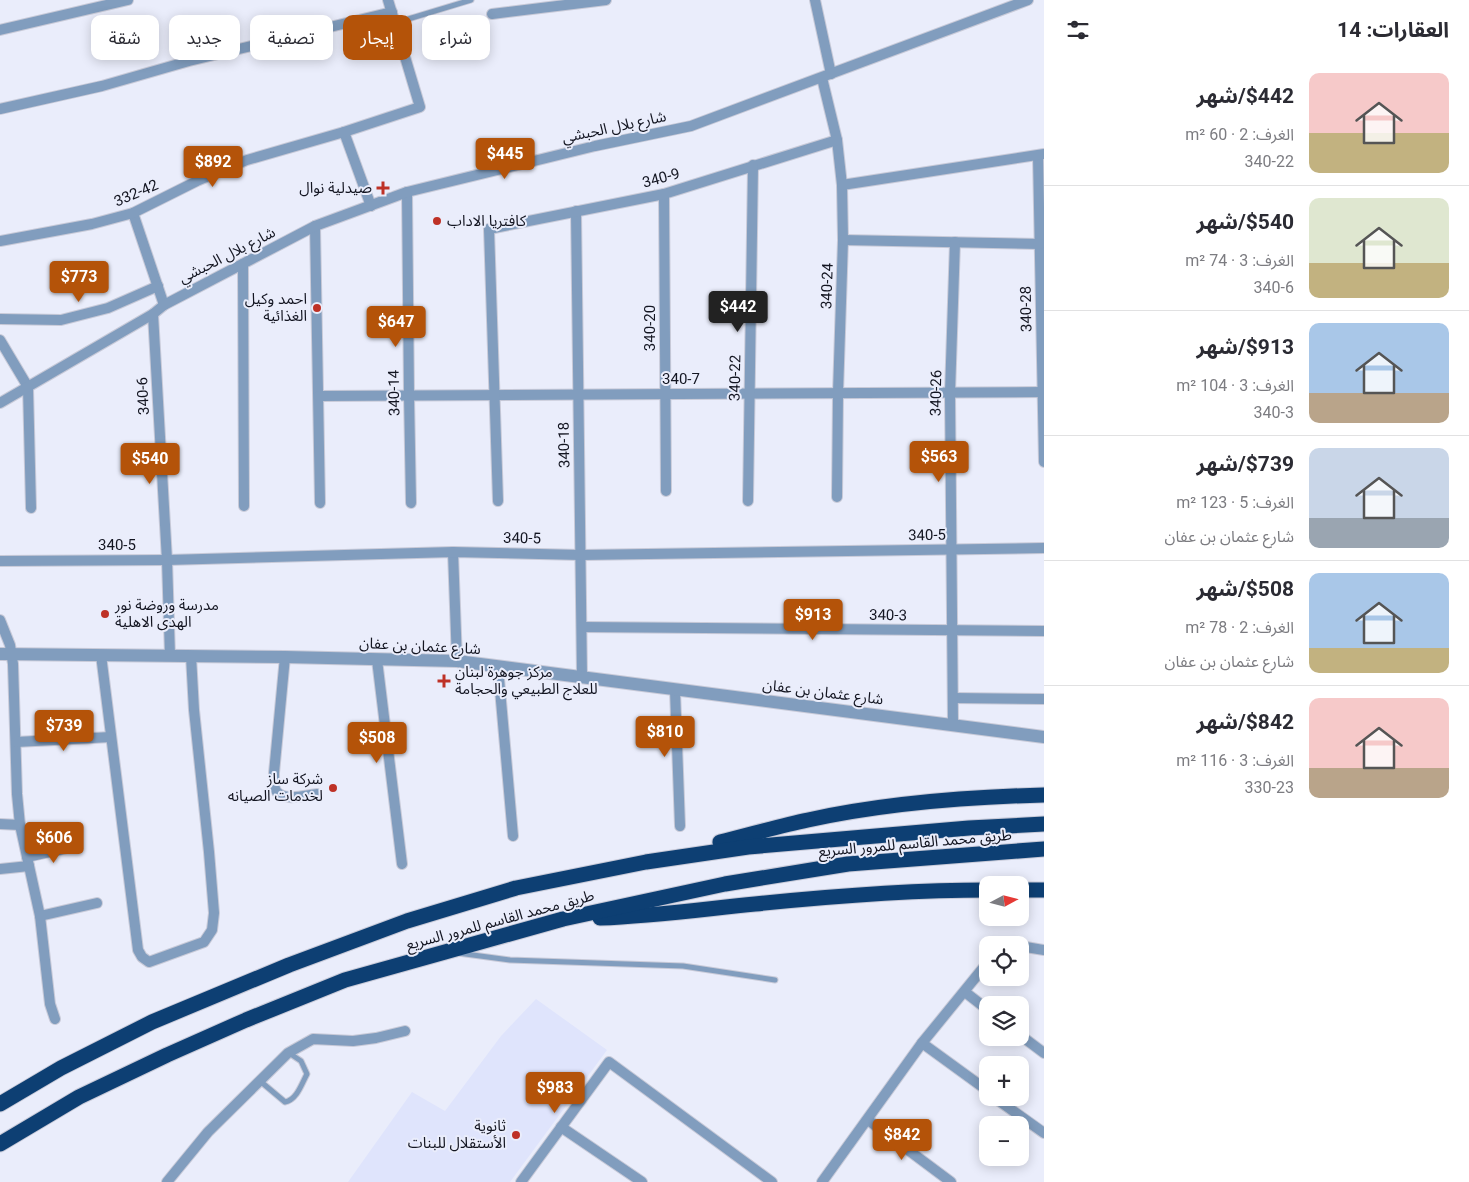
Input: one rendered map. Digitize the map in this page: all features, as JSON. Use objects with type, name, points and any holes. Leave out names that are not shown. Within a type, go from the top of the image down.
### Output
[{"type":"highway","points":[[646,862],[808,820],[857,811],[937,800],[1044,795]]},
{"type":"highway","name":"طريق محمد القاسم للمرور السريع","points":[[0,1104],[61,1068],[152,1022],[289,965],[407,922],[516,888],[646,862],[748,847],[969,828],[1044,824]]},
{"type":"highway","name":"طريق محمد القاسم للمرور السريع","points":[[0,1144],[79,1097],[246,1020],[345,980],[563,919],[725,884],[848,864],[1044,849]]},
{"type":"highway","points":[[563,919],[638,916],[875,894],[979,890]]},
{"type":"highway","points":[[1029,890],[1044,890]]},
{"type":"street","points":[[0,30],[100,3],[128,0]]},
{"type":"street","points":[[388,0],[393,15]]},
{"type":"street","points":[[492,14],[606,0]]},
{"type":"street","name":"340-24","points":[[815,0],[837,140],[842,185],[843,240],[837,497]]},
{"type":"street","name":"شارع بلال الحبشي","points":[[0,403],[153,314],[164,305],[315,226],[407,192],[595,146],[691,126],[1028,0]]},
{"type":"street","points":[[0,110],[392,12]]},
{"type":"street","name":"332-42","points":[[0,241],[92,224],[133,213],[197,181],[247,160],[344,132],[420,107],[406,60]]},
{"type":"street","points":[[344,132],[371,206]]},
{"type":"street","name":"340-9","points":[[495,395],[488,229],[664,194],[837,140]]},
{"type":"street","points":[[842,185],[1041,155]]},
{"type":"street","name":"340-28","points":[[1041,155],[1040,244],[1044,462]]},
{"type":"street","name":"340-22","points":[[748,501],[753,166]]},
{"type":"street","name":"340-14","points":[[407,192],[408,395],[411,503]]},
{"type":"street","name":"340-20","points":[[664,194],[666,491]]},
{"type":"street","name":"340-18","points":[[576,211],[582,678]]},
{"type":"street","points":[[133,213],[164,305]]},
{"type":"street","points":[[315,226],[320,503]]},
{"type":"street","points":[[843,240],[1040,244]]},
{"type":"street","name":"340-26","points":[[953,726],[950,393],[955,242]]},
{"type":"street","points":[[243,264],[244,506]]},
{"type":"street","points":[[0,319],[61,320],[108,308],[158,286]]},
{"type":"street","name":"340-6","points":[[153,314],[167,560],[170,656]]},
{"type":"street","points":[[0,340],[28,387],[31,508]]},
{"type":"street","name":"340-7","points":[[318,396],[1043,392]]},
{"type":"street","points":[[495,395],[498,501]]},
{"type":"street","name":"340-5","points":[[0,562],[167,560],[453,552],[581,555],[1044,548]]},
{"type":"street","points":[[453,552],[457,662]]},
{"type":"street","points":[[0,620],[10,645],[6,654],[16,742],[17,794],[20,825],[40,916],[50,1004],[55,1019]]},
{"type":"street","name":"340-3","points":[[582,627],[1044,631]]},
{"type":"street","name":"شارع عثمان بن عفان","points":[[6,654],[285,657],[457,662],[1044,737]]},
{"type":"street","points":[[101,655],[138,950],[142,957],[149,962],[204,942],[212,930],[214,913],[194,710],[191,656]]},
{"type":"street","points":[[285,657],[274,773],[276,789],[286,797],[317,794]]},
{"type":"street","points":[[377,660],[402,864]]},
{"type":"street","points":[[498,667],[513,836]]},
{"type":"street","points":[[675,690],[680,826]]},
{"type":"street","points":[[954,698],[1044,699]]},
{"type":"street","points":[[16,742],[111,737]]},
{"type":"street","points":[[0,824],[20,825]]},
{"type":"street","points":[[0,869],[76,846]]},
{"type":"street","points":[[40,916],[97,903]]},
{"type":"street","points":[[1029,948],[1044,950]]},
{"type":"street","points":[[822,1182],[922,1043],[979,974]]},
{"type":"street","points":[[965,992],[979,1003]]},
{"type":"street","points":[[171,1181],[208,1132],[288,1053],[313,1039],[353,1041],[406,1031]]},
{"type":"street","points":[[1029,1042],[1044,1054]]},
{"type":"street","points":[[922,1043],[979,1085]]},
{"type":"street","points":[[521,1182],[609,1062],[772,1182]]},
{"type":"street","points":[[1006,1106],[1044,1133]]},
{"type":"street","points":[[868,1120],[947,1181]]},
{"type":"street","points":[[561,1127],[642,1182]]},
{"type":"lane","points":[[412,19],[471,0]]},
{"type":"lane","points":[[445,952],[510,960],[683,966],[775,980]]},
{"type":"lane","points":[[259,1081],[285,1102],[289,1102],[294,1098],[307,1074],[301,1062],[288,1053]]},
{"type":"shaded area","points":[[536,999],[607,1050],[510,1182],[348,1182],[412,1092],[445,1111],[501,1036]]},
{"type":"place","name":"صيدلية نوال","points":[[383,188]]},
{"type":"place","name":"كافتريا الاداب","points":[[437,221]]},
{"type":"place","name":"احمد وكيل الغذائية","points":[[317,308]]},
{"type":"place","name":"مدرسة وروضة نور الهدى الاهلية","points":[[105,614]]},
{"type":"place","name":"مركز جوهرة لبنان للعلاج الطبيعي والحجامة","points":[[444,681]]},
{"type":"place","name":"شركة ساز لخدمات الصيانه","points":[[333,788]]},
{"type":"place","name":"ثانوية الأستقلال للبنات","points":[[516,1135]]}]
